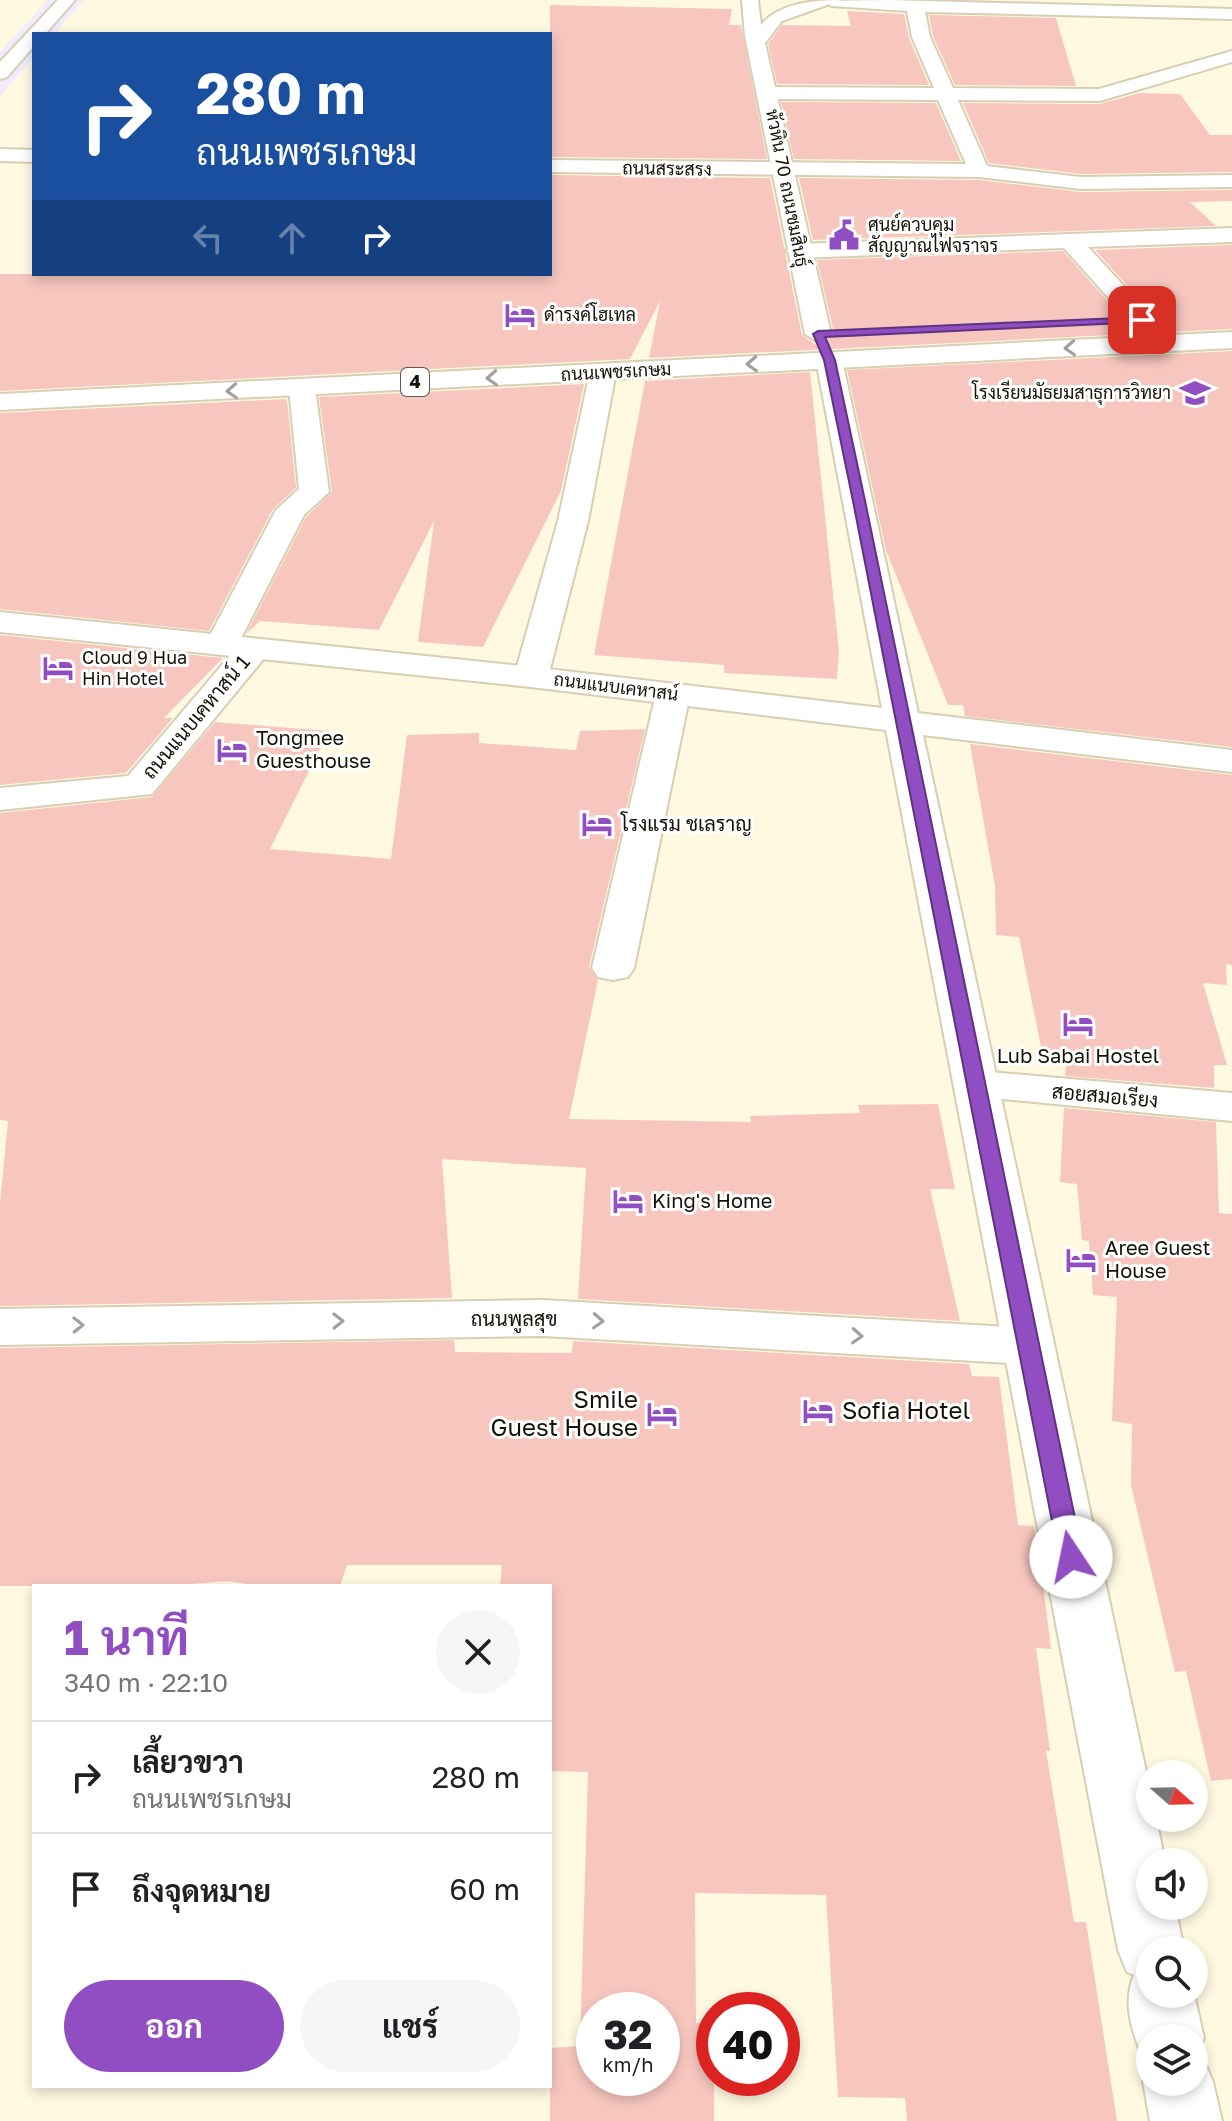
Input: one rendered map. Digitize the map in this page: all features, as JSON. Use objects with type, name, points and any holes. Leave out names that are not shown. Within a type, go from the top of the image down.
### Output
[{"type":"street","points":[[36,32],[67,0]]},
{"type":"street","points":[[732,0],[1232,14]]},
{"type":"street","name":"หัวหิน 70 ถนนชมสินธุ์","points":[[750,0],[750,29],[757,41],[769,93],[798,251],[831,342],[903,723],[1148,1936]]},
{"type":"street","points":[[757,41],[776,17],[827,2]]},
{"type":"street","points":[[915,6],[921,37],[979,171]]},
{"type":"street","points":[[0,73],[32,36]]},
{"type":"street","points":[[769,93],[1100,95],[1232,56]]},
{"type":"street","points":[[0,155],[32,156]]},
{"type":"street","points":[[1021,173],[1044,158]]},
{"type":"street","name":"ถนนสระสรง","points":[[552,166],[979,171],[1021,173],[1081,183],[1232,181]]},
{"type":"street","points":[[798,251],[1232,235]]},
{"type":"street","points":[[1071,242],[1142,320]]},
{"type":"street","points":[[1063,324],[1232,316]]},
{"type":"street","name":"ถนนเพชรเกษม","points":[[788,336],[831,342]]},
{"type":"street","name":"ถนนเพชรเกษม","points":[[0,402],[603,372],[831,342],[1232,340]]},
{"type":"street","points":[[0,377],[140,369]]},
{"type":"street","points":[[531,677],[573,521],[603,372]]},
{"type":"street","name":"ถนนแนบเคหาสน์ 1","points":[[0,799],[139,786],[238,647],[291,510],[314,492],[302,388]]},
{"type":"street","name":"ถนนแนบเคหาสน์","points":[[0,622],[531,677],[1232,761]]},
{"type":"street","points":[[613,968],[673,694]]},
{"type":"street","name":"สอยสมอเรียง","points":[[978,1085],[1232,1107]]},
{"type":"street","name":"ถนนพูลสุข","points":[[0,1327],[543,1318],[1028,1346]]},
{"type":"street","points":[[1181,2096],[1186,2121]]},
{"type":"shaded area","points":[[48,0],[84,0],[56,32],[32,32],[32,59],[0,96],[0,52]]},
{"type":"building","points":[[550,5],[732,9],[729,25],[741,25],[767,159],[552,157]]},
{"type":"building","points":[[847,11],[904,14],[909,38],[929,85],[777,84],[768,44],[782,25],[851,26]]},
{"type":"building","points":[[929,15],[1056,18],[1076,86],[955,85],[933,36]]},
{"type":"building","points":[[1139,93],[1180,94],[1210,135],[1232,135],[1232,172],[1081,174],[989,163],[963,103],[1100,104]]},
{"type":"building","points":[[781,102],[936,103],[961,161],[794,159]]},
{"type":"building","points":[[552,175],[770,178],[802,335],[816,345],[834,333],[817,260],[1063,251],[1131,327],[1144,331],[1157,323],[1157,318],[1095,250],[1232,245],[1232,329],[649,358],[660,301],[630,359],[0,391],[0,274],[552,276]]},
{"type":"building","points":[[799,178],[979,180],[1081,192],[1232,190],[1232,201],[1190,202],[1216,226],[813,240]]},
{"type":"building","points":[[1232,351],[1232,747],[965,716],[963,705],[948,705],[886,550],[847,370]]},
{"type":"building","points":[[810,372],[839,651],[837,679],[724,673],[724,665],[594,655],[645,381]]},
{"type":"building","points":[[584,384],[561,491],[483,647],[418,642],[434,521],[379,630],[260,621],[246,634],[306,517],[332,492],[319,397]]},
{"type":"building","points":[[287,399],[296,488],[273,509],[209,631],[0,609],[0,413]]},
{"type":"building","points":[[0,635],[223,658],[164,718],[173,718],[126,773],[0,785]]},
{"type":"building","points":[[215,722],[329,731],[270,849],[391,859],[407,735],[479,733],[479,743],[576,750],[580,731],[645,729],[589,967],[598,980],[569,1119],[751,1122],[750,1116],[860,1113],[858,1105],[938,1104],[955,1189],[930,1189],[960,1321],[578,1299],[586,1168],[442,1159],[452,1298],[0,1306],[0,1203],[8,1121],[0,1120],[0,813],[152,797]]},
{"type":"building","points":[[970,744],[1232,775],[1232,965],[1226,964],[1227,985],[1203,983],[1227,1065],[1214,1065],[1214,1088],[1065,1076],[1066,1063],[1044,1062],[1019,937],[996,935],[995,886]]},
{"type":"building","points":[[1064,1108],[1216,1122],[1219,1213],[1232,1214],[1232,1779],[1211,1781],[1186,1671],[1175,1672],[1131,1485],[1132,1424],[1112,1421],[1117,1297],[1093,1295],[1089,1241],[1082,1240],[1077,1184],[1060,1182]]},
{"type":"building","points":[[454,1340],[455,1352],[572,1353],[573,1341],[969,1364],[972,1376],[999,1377],[1018,1525],[1034,1526],[1039,1552],[1051,1649],[1036,1648],[1050,1751],[1046,1751],[1074,1922],[1086,1922],[1117,2121],[907,2121],[905,2098],[838,2097],[826,1895],[695,1893],[696,2096],[714,2096],[714,2121],[550,2121],[552,2048],[576,2046],[576,2096],[680,2096],[680,1992],[582,1992],[588,1772],[552,1771],[552,1584],[500,1584],[502,1565],[347,1565],[341,1584],[247,1584],[227,1581],[0,1586],[0,1348]]},
{"type":"place","name":"ศูนย์ควบคุม สัญญาณไฟจราจร","points":[[844,235]]},
{"type":"place","name":"ดำรงค์โฮเทล","points":[[520,315]]},
{"type":"place","name":"โรงเรียนมัธยมสาธุการวิทยา","points":[[1195,393]]},
{"type":"place","name":"Cloud 9 Hua Hin Hotel","points":[[58,668]]},
{"type":"place","name":"Tongmee Guesthouse","points":[[232,750]]},
{"type":"place","name":"โรงแรม ชเลราญ","points":[[597,824]]},
{"type":"place","name":"Lub Sabai Hostel","points":[[1078,1024]]},
{"type":"place","name":"King's Home","points":[[628,1201]]},
{"type":"place","name":"Aree Guest House","points":[[1081,1260]]},
{"type":"place","name":"Sofia Hotel","points":[[818,1411]]},
{"type":"place","name":"Smile Guest House","points":[[662,1414]]},
{"type":"route","points":[[1071,1557],[858,496],[829,360],[818,334],[1142,320]]}]
